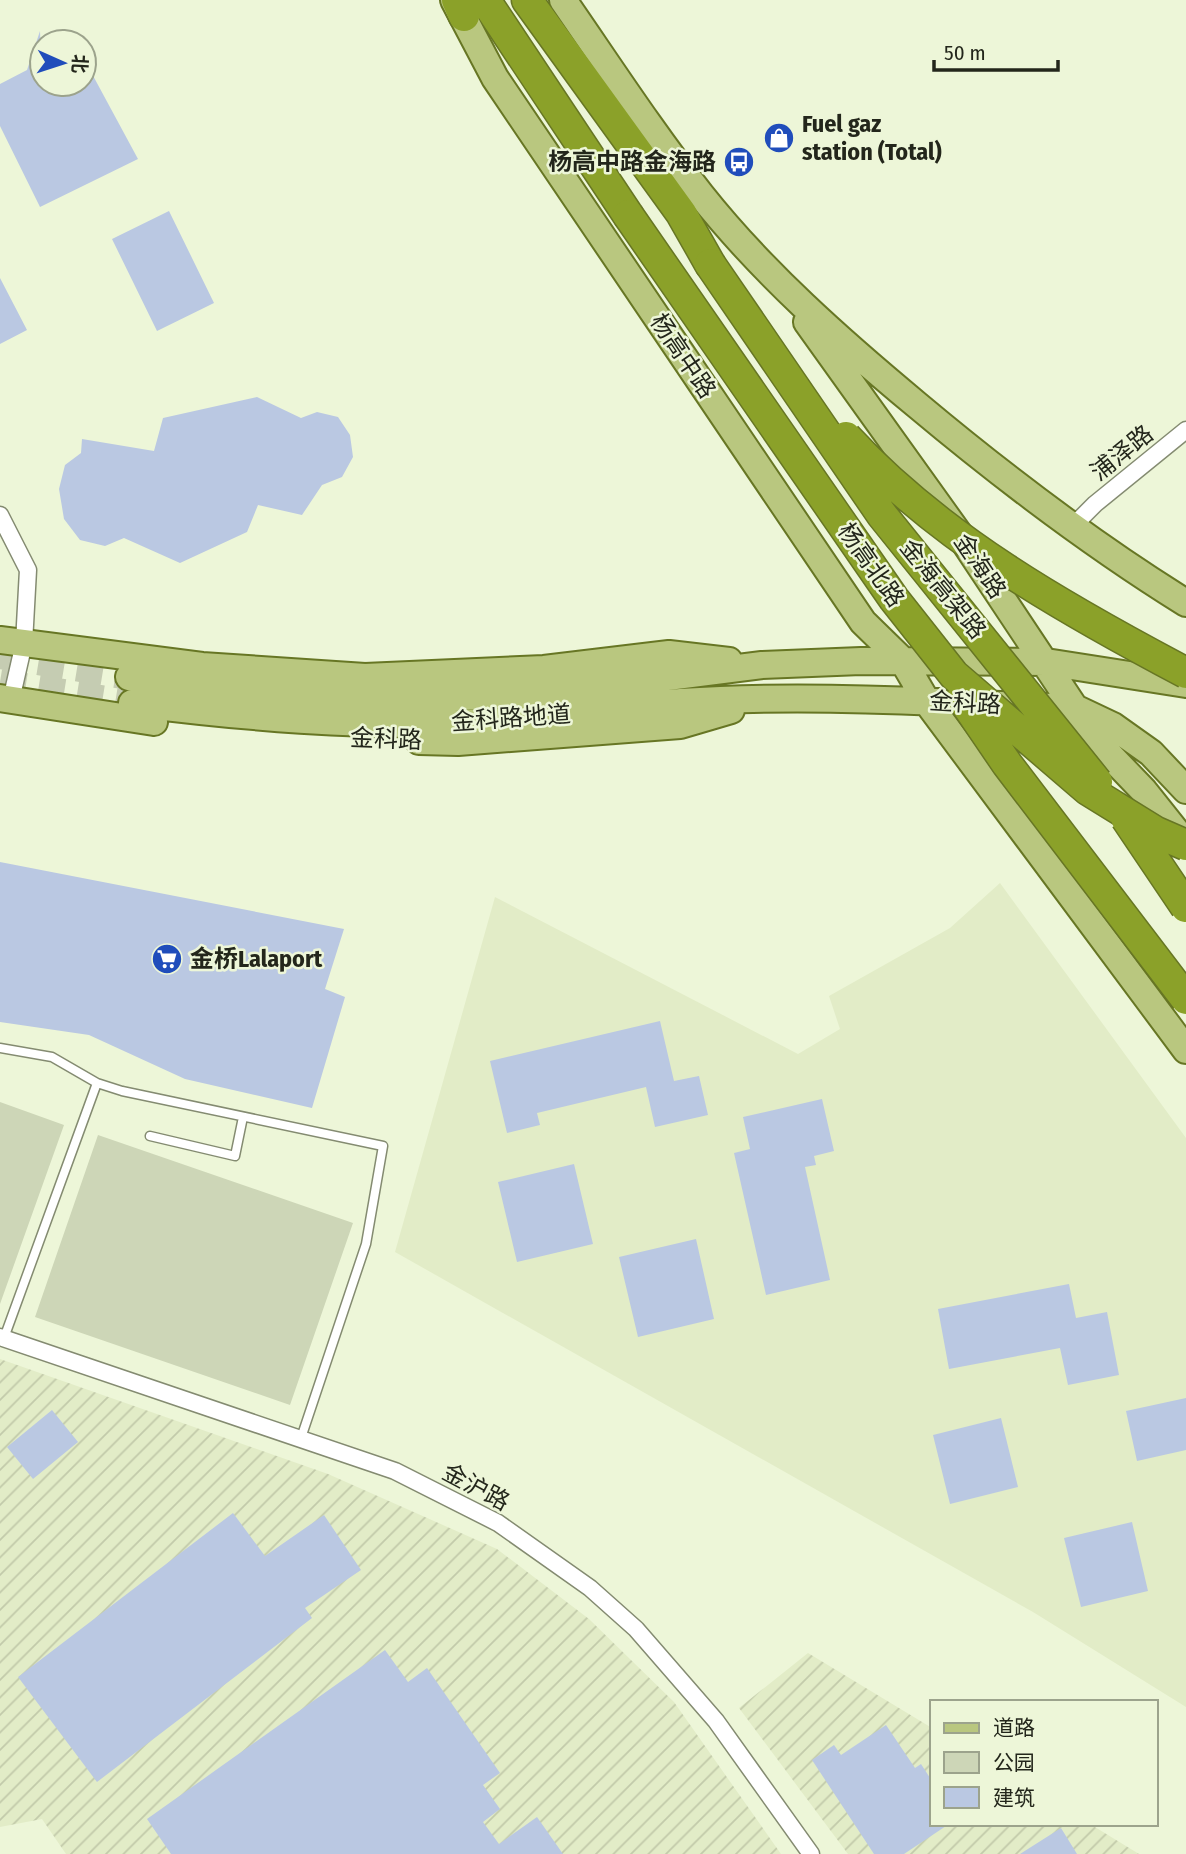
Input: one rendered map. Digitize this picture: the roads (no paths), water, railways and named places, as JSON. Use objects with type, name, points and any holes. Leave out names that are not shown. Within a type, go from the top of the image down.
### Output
[{"type":"highway","points":[[527,0],[681,213],[710,264],[814,399],[871,464],[928,512],[1000,565],[1186,673]]},
{"type":"highway","name":"杨高北路","points":[[465,4],[628,215],[894,599],[954,675],[1018,733],[1088,790],[1156,832],[1186,844]]},
{"type":"highway","name":"金海高架路","points":[[710,264],[881,515],[1128,820],[1186,907]]},
{"type":"highway","name":"金海高架路","points":[[894,599],[1007,764],[1186,999]]},
{"type":"main road","points":[[563,0],[701,195],[780,283],[873,369],[994,469],[1080,520],[1186,603]]},
{"type":"main road","name":"杨高中路","points":[[465,4],[495,78],[863,622],[903,661],[927,702]]},
{"type":"main road","name":"金海路","points":[[780,283],[1046,662],[1098,743],[1144,791],[1186,844]]},
{"type":"main road","name":"金科路","points":[[12,642],[202,666],[365,677],[544,668],[669,654],[762,665]]},
{"type":"main road","name":"金科路","points":[[668,679],[762,665],[903,661],[1046,662]]},
{"type":"main road","points":[[1046,662],[1186,684]]},
{"type":"main road","name":"金科路地道","points":[[668,679],[541,692],[424,699],[303,695],[202,687],[131,690],[263,718],[416,724],[535,718],[680,702]]},
{"type":"main road","name":"金科路","points":[[6,699],[238,734],[458,742],[680,725],[771,698]]},
{"type":"main road","name":"金科路","points":[[680,702],[771,698],[875,699],[1075,708]]},
{"type":"main road","points":[[927,702],[1186,1050]]},
{"type":"main road","points":[[1075,708],[1113,726],[1151,753],[1186,790]]},
{"type":"street","name":"浦泽路","points":[[1080,520],[1186,430]]},
{"type":"street","points":[[0,515],[28,570],[12,642],[6,699]]},
{"type":"street","name":"金沪路","points":[[2,1337],[395,1471],[451,1498],[544,1553],[590,1588],[636,1629],[677,1673],[716,1721],[811,1854]]},
{"type":"lane","points":[[0,1048],[52,1057],[97,1083],[122,1091],[383,1146],[366,1244],[301,1438]]},
{"type":"lane","points":[[2,1337],[97,1083]]},
{"type":"lane","points":[[150,1136],[235,1156],[243,1117]]},
{"type":"tunnel","points":[[0,656],[129,677]]},
{"type":"tunnel","points":[[0,682],[132,703]]},
{"type":"place","name":"Fuel gaz station (Total)","points":[[779,138]]},
{"type":"place","name":"杨高中路金海路","points":[[739,162]]},
{"type":"place","name":"金桥Lalaport","points":[[167,959]]}]
